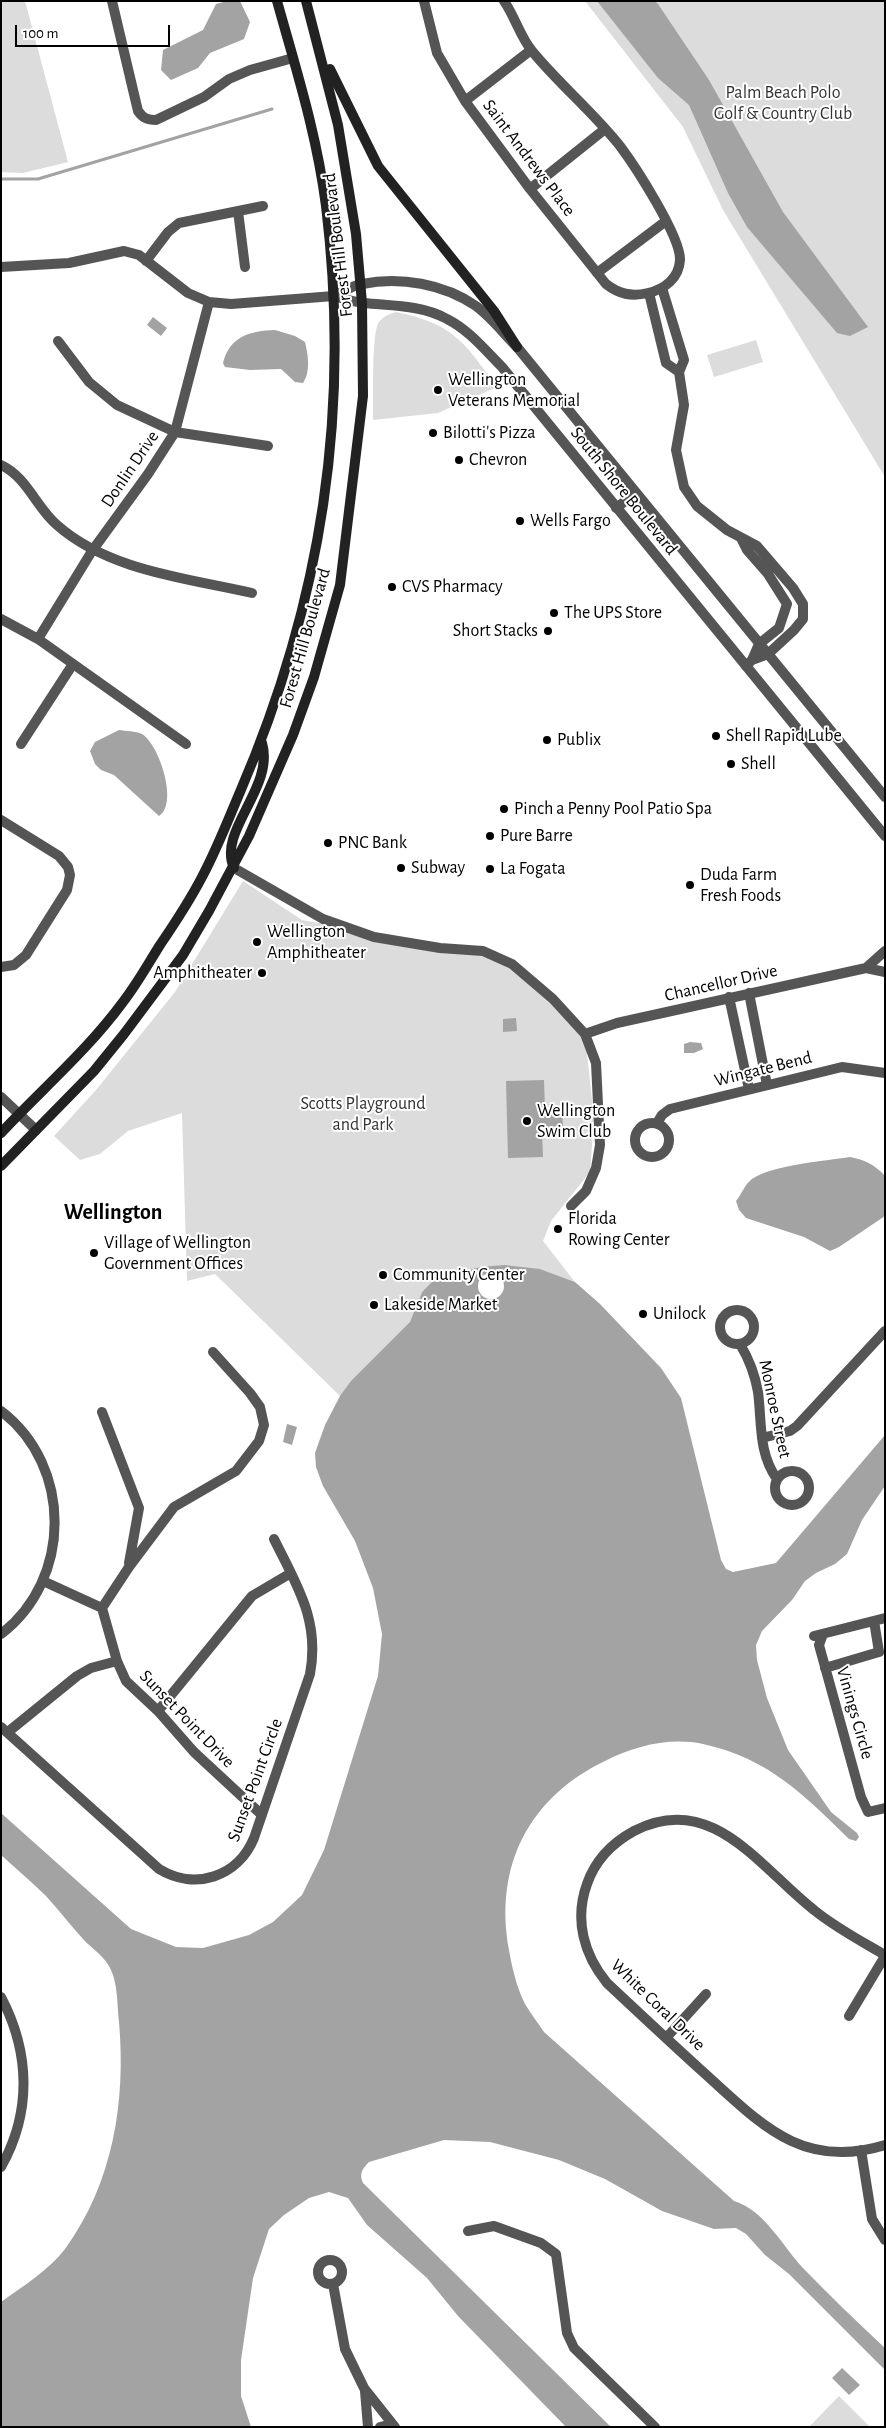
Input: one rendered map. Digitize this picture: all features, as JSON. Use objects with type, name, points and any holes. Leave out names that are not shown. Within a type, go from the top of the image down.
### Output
[{"type":"main road","name":"Forest Hill Boulevard","points":[[1,1133],[66,1069],[124,1001],[202,878],[261,742],[297,633],[319,533],[329,461],[334,400],[334,296],[325,203],[316,142],[277,1]]},
{"type":"main road","name":"Forest Hill Boulevard","points":[[1,1166],[94,1071],[151,1000],[183,955],[234,868],[293,735],[314,677],[340,585],[363,396],[361,284],[338,124],[306,1]]},
{"type":"main road","points":[[318,42],[342,96],[378,166],[494,311],[517,347]]},
{"type":"main road","points":[[234,868],[229,859],[231,843],[261,776],[264,762],[261,742]]},
{"type":"street","points":[[112,1],[138,111],[142,117],[148,120],[156,120],[204,96],[229,79],[243,73],[293,58]]},
{"type":"street","name":"Saint Andrews Place","points":[[424,1],[442,66],[465,101],[530,189],[606,284],[622,294],[649,293],[668,285],[675,277],[680,259],[679,250],[666,221],[620,146],[531,50],[504,1]]},
{"type":"street","points":[[465,101],[531,50]]},
{"type":"street","points":[[530,189],[605,129]]},
{"type":"street","points":[[146,260],[168,232],[179,224],[263,206]]},
{"type":"street","points":[[238,211],[245,267]]},
{"type":"street","points":[[597,273],[666,221]]},
{"type":"street","points":[[1,267],[69,263],[124,251],[139,255],[188,292],[209,302],[231,304],[334,296]]},
{"type":"street","name":"South Shore Boulevard","points":[[334,296],[361,284],[392,282],[423,284],[457,294],[478,308],[517,347],[885,798]]},
{"type":"street","points":[[662,288],[684,360],[679,372],[684,405],[676,450],[684,487],[697,506],[740,537],[756,546],[793,588],[803,604],[802,619],[768,654],[749,663]]},
{"type":"street","points":[[649,293],[666,363],[679,372]]},
{"type":"street","name":"South Shore Boulevard","points":[[334,296],[362,303],[391,304],[416,309],[446,318],[465,330],[502,367],[616,508],[749,663],[885,836]]},
{"type":"street","name":"Donlin Drive","points":[[38,639],[92,551],[148,474],[175,432],[209,302]]},
{"type":"street","points":[[58,340],[89,382],[117,405],[175,432],[268,446]]},
{"type":"street","points":[[1,465],[13,470],[56,525],[92,551],[143,568],[252,593]]},
{"type":"street","points":[[616,508],[636,492]]},
{"type":"street","points":[[740,537],[747,550],[768,574],[787,604],[779,628],[759,644],[749,663]]},
{"type":"street","points":[[1,618],[38,639],[186,744]]},
{"type":"street","points":[[22,744],[73,664]]},
{"type":"street","points":[[1,820],[58,856],[68,867],[70,875],[67,890],[26,955],[14,965],[1,967]]},
{"type":"street","points":[[234,868],[323,919],[374,937],[440,948],[483,951],[512,964],[553,998],[586,1034],[596,1062],[600,1145],[596,1168],[586,1191],[572,1206]]},
{"type":"street","name":"Chancellor Drive","points":[[866,968],[885,951]]},
{"type":"street","name":"Chancellor Drive","points":[[586,1034],[616,1023],[866,968],[885,972]]},
{"type":"street","points":[[748,993],[767,1085]]},
{"type":"street","points":[[729,997],[749,1090]]},
{"type":"street","points":[[742,1059],[761,1054]]},
{"type":"street","name":"Wingate Bend","points":[[657,1123],[662,1115],[670,1109],[842,1067],[885,1073]]},
{"type":"street","points":[[1,1097],[36,1130]]},
{"type":"street","points":[[762,1438],[790,1431],[797,1426],[885,1331]]},
{"type":"street","name":"Monroe Street","points":[[740,1344],[754,1373],[758,1391],[762,1438],[769,1465],[778,1479]]},
{"type":"street","points":[[43,1581],[102,1608],[128,1567],[174,1507],[236,1471],[259,1441],[264,1425],[260,1408],[250,1392],[213,1352]]},
{"type":"street","points":[[1,1412],[29,1440],[43,1464],[52,1490],[56,1527],[50,1563],[43,1581],[24,1612],[1,1634]]},
{"type":"street","points":[[102,1412],[139,1508],[128,1567]]},
{"type":"street","name":"Sunset Point Circle","points":[[4,1730],[153,1865],[172,1876],[187,1880],[203,1880],[218,1876],[231,1868],[247,1852],[262,1815],[310,1674],[313,1658],[313,1634],[310,1618],[274,1539]]},
{"type":"street","points":[[158,1712],[252,1596],[291,1573]]},
{"type":"street","name":"Sunset Point Drive","points":[[102,1608],[118,1661],[126,1680],[194,1752],[262,1815]]},
{"type":"street","name":"Vinings Circle","points":[[885,1618],[818,1635],[819,1645],[861,1797],[868,1812],[885,1808]]},
{"type":"street","points":[[826,1668],[879,1652],[874,1621]]},
{"type":"street","points":[[4,1730],[77,1676],[92,1668],[118,1661]]},
{"type":"street","name":"White Coral Drive","points":[[885,1955],[834,1925],[813,1910],[741,1844],[716,1828],[678,1821],[663,1822],[641,1828],[612,1846],[593,1870],[583,1898],[582,1929],[587,1951],[597,1971],[607,1983],[760,2123],[790,2141],[816,2149],[843,2152],[885,2145]]},
{"type":"street","points":[[849,2016],[885,1955]]},
{"type":"street","points":[[666,2038],[706,1994]]},
{"type":"street","points":[[1,1997],[16,2029],[22,2051],[24,2081],[22,2111],[16,2134],[1,2167]]},
{"type":"street","points":[[861,2150],[872,2219],[885,2240]]},
{"type":"street","points":[[468,2231],[494,2226],[541,2243],[556,2254],[567,2333],[574,2348],[655,2427]]},
{"type":"street","points":[[333,2284],[342,2338],[364,2388],[368,2407],[368,2427]]},
{"type":"street","points":[[364,2388],[393,2426]]},
{"type":"street","points":[[380,2427],[393,2426]]},
{"type":"green space","points":[[1,1],[25,1],[68,162],[23,173],[1,172]]},
{"type":"green space","name":"Palm Beach Polo Golf & Country Club","points":[[585,1],[885,1],[885,477],[723,210],[683,127]]},
{"type":"green space","points":[[396,312],[432,322],[456,337],[497,387],[438,413],[373,420],[376,328],[383,318]]},
{"type":"green space","points":[[756,340],[763,362],[714,377],[707,355]]},
{"type":"green space","name":"Scotts Playground and Park","points":[[243,881],[302,920],[505,957],[585,1034],[594,1119],[590,1172],[551,1221],[543,1241],[575,1282],[540,1269],[422,1292],[410,1323],[340,1396],[215,1274],[187,1281],[182,1113],[128,1131],[100,1154],[80,1160],[54,1136],[96,1090],[175,992]]},
{"type":"green space","points":[[839,2396],[870,2427],[809,2427]]},
{"type":"shaded area","points":[[227,1],[240,1],[250,22],[244,39],[210,53],[198,68],[171,80],[161,70],[163,50],[203,30],[216,4]]},
{"type":"shaded area","points":[[597,1],[655,1],[658,4],[709,80],[783,212],[868,327],[850,336],[837,333],[747,227],[728,193],[689,105],[658,78]]},
{"type":"shaded area","points":[[153,317],[167,328],[161,336],[147,325]]},
{"type":"shaded area","points":[[275,330],[295,336],[305,342],[308,368],[306,379],[303,383],[295,382],[281,369],[250,370],[225,367],[223,363],[226,354],[236,341],[249,334]]},
{"type":"shaded area","points":[[119,730],[142,734],[155,749],[167,787],[165,809],[159,816],[114,775],[101,770],[95,764],[90,751],[95,742]]},
{"type":"shaded area","points":[[516,1018],[517,1031],[503,1032],[503,1019]]},
{"type":"shaded area","points":[[690,1042],[701,1043],[703,1049],[694,1053],[684,1053],[684,1044]]},
{"type":"shaded area","points":[[544,1080],[545,1110],[562,1110],[563,1127],[542,1128],[543,1157],[508,1158],[506,1081]]},
{"type":"shaded area","points":[[850,1157],[869,1163],[885,1176],[885,1216],[839,1247],[830,1251],[804,1237],[746,1218],[739,1210],[736,1201],[749,1181],[761,1174],[799,1164]]},
{"type":"shaded area","points":[[504,1265],[540,1269],[575,1282],[600,1304],[661,1368],[681,1398],[721,1560],[726,1569],[733,1572],[776,1563],[885,1435],[885,1486],[862,1520],[847,1554],[835,1564],[816,1573],[805,1581],[792,1600],[762,1631],[756,1645],[757,1660],[767,1698],[788,1750],[831,1812],[857,1833],[859,1837],[856,1841],[849,1839],[784,1780],[747,1759],[726,1750],[703,1744],[665,1742],[652,1744],[616,1756],[578,1776],[555,1794],[537,1815],[522,1838],[512,1863],[507,1891],[506,1920],[509,1950],[517,1985],[525,2004],[544,2032],[734,2201],[745,2206],[763,2220],[802,2267],[885,2348],[885,2370],[789,2274],[765,2255],[746,2234],[736,2228],[714,2229],[662,2211],[605,2179],[559,2160],[490,2142],[444,2140],[369,2162],[362,2172],[363,2183],[611,2427],[566,2427],[458,2316],[427,2278],[367,2225],[348,2198],[329,2192],[309,2198],[284,2215],[269,2229],[253,2278],[241,2360],[241,2396],[251,2427],[1,2427],[1,2302],[35,2278],[59,2257],[81,2224],[95,2197],[113,2141],[118,2112],[121,2052],[117,1995],[111,1970],[102,1957],[83,1939],[46,1896],[1,1855],[1,1813],[131,1929],[176,1947],[203,1948],[249,1935],[273,1922],[302,1895],[324,1850],[378,1676],[382,1634],[373,1588],[355,1541],[323,1486],[316,1467],[315,1453],[325,1425],[340,1396],[351,1381],[410,1322],[422,1292],[434,1280],[481,1267]]},
{"type":"shaded area","points":[[287,1424],[297,1427],[292,1445],[283,1442]]},
{"type":"shaded area","points":[[842,2368],[860,2385],[849,2395],[832,2378]]},
{"type":"pier","points":[[491,1273],[500,1277],[504,1286],[500,1295],[491,1299],[482,1295],[478,1286],[482,1277]]},
{"type":"waterway","points":[[1,179],[38,179],[272,109]]},
{"type":"place","name":"Wellington Veterans Memorial","points":[[438,390]]},
{"type":"place","name":"Bilotti's Pizza","points":[[433,433]]},
{"type":"place","name":"Chevron","points":[[459,460]]},
{"type":"place","name":"Wells Fargo","points":[[520,521]]},
{"type":"place","name":"CVS Pharmacy","points":[[392,587]]},
{"type":"place","name":"The UPS Store","points":[[554,613]]},
{"type":"place","name":"Short Stacks","points":[[548,631]]},
{"type":"place","name":"Shell Rapid Lube","points":[[716,736]]},
{"type":"place","name":"Publix","points":[[547,740]]},
{"type":"place","name":"Shell","points":[[731,764]]},
{"type":"place","name":"Pinch a Penny Pool Patio Spa","points":[[504,809]]},
{"type":"place","name":"Pure Barre","points":[[490,836]]},
{"type":"place","name":"PNC Bank","points":[[328,843]]},
{"type":"place","name":"Subway","points":[[401,868]]},
{"type":"place","name":"La Fogata","points":[[490,869]]},
{"type":"place","name":"Duda Farm Fresh Foods","points":[[690,885]]},
{"type":"place","name":"Wellington Amphitheater","points":[[257,942]]},
{"type":"place","name":"Amphitheater","points":[[262,973]]},
{"type":"place","name":"Wellington Swim Club","points":[[527,1121]]},
{"type":"place","name":"Florida Rowing Center","points":[[558,1229]]},
{"type":"place","name":"Village of Wellington Government Offices","points":[[94,1253]]},
{"type":"place","name":"Community Center","points":[[383,1275]]},
{"type":"place","name":"Lakeside Market","points":[[374,1305]]},
{"type":"place","name":"Unilock","points":[[643,1314]]},
{"type":"district","name":"Wellington","points":[[113,1212]]}]
